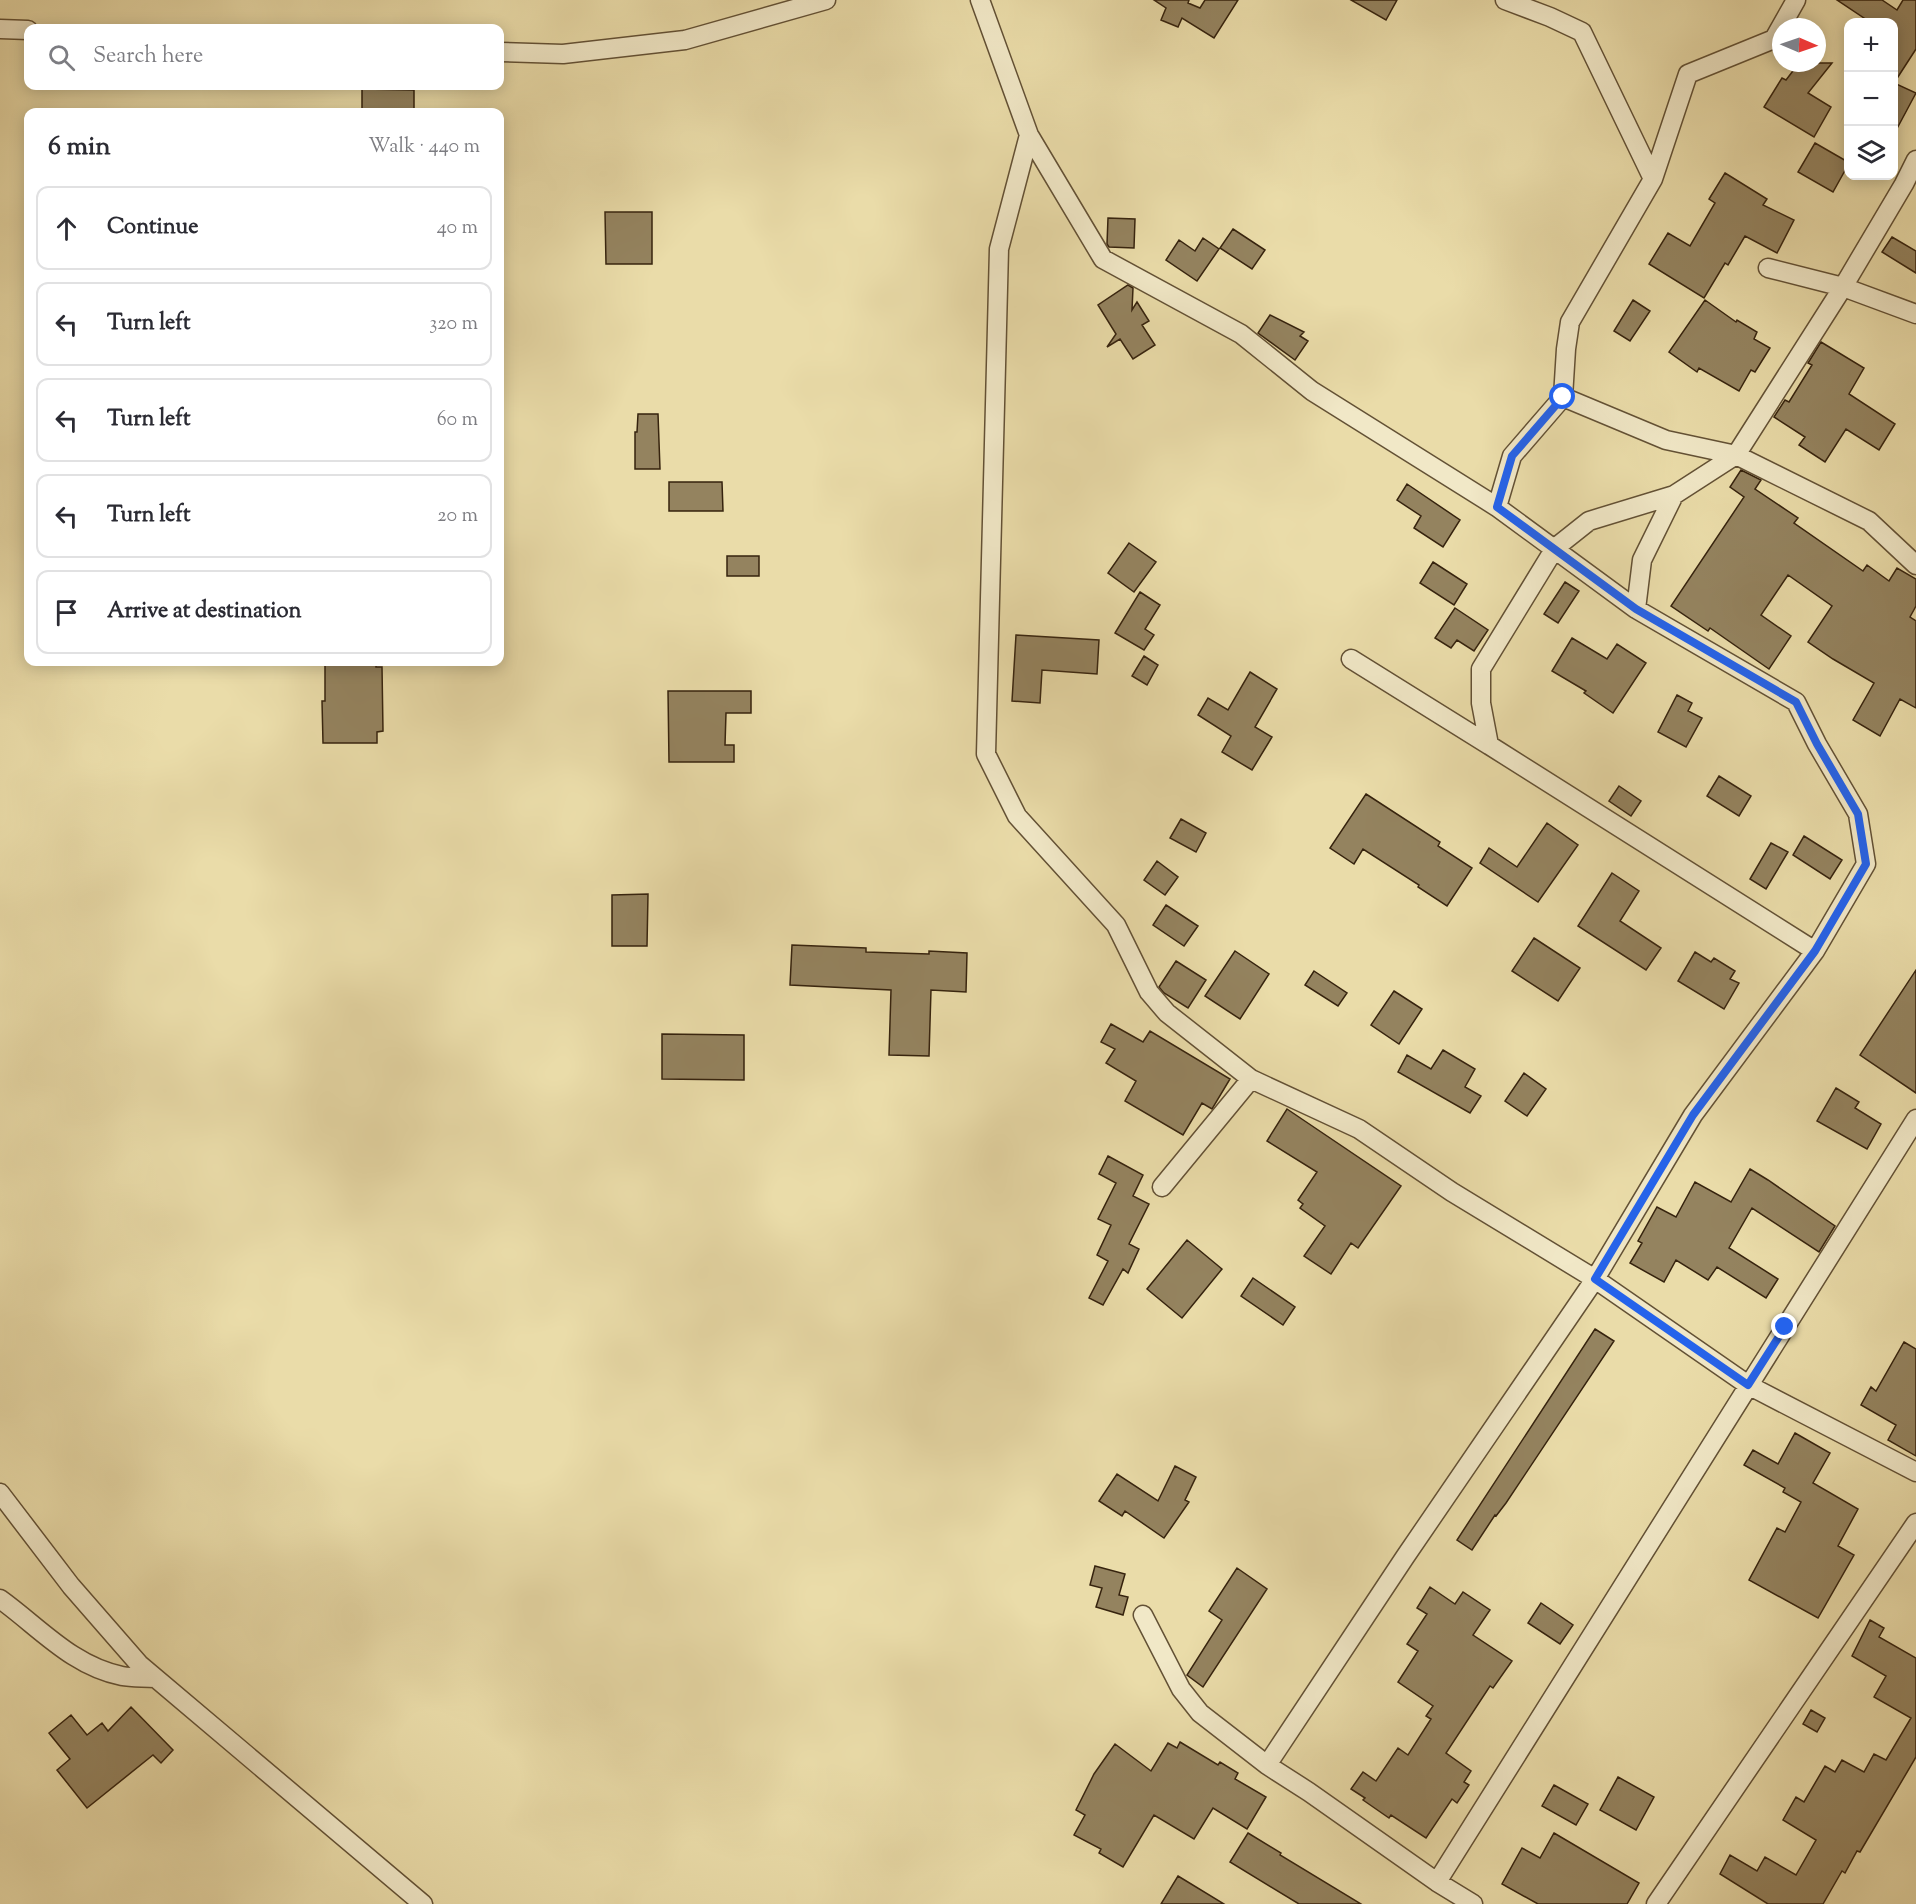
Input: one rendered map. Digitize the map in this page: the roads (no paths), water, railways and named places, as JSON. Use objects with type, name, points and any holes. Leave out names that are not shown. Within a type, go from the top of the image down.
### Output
[{"type":"street","points":[[504,52],[563,54],[686,40],[826,0]]},
{"type":"street","points":[[980,0],[1029,135],[1103,259],[1241,334],[1312,391],[1497,507],[1636,609],[1796,702],[1817,744],[1858,814],[1866,864],[1815,951],[1693,1115],[1595,1279],[1267,1765]]},
{"type":"street","points":[[1505,0],[1550,16],[1582,32],[1653,179]]},
{"type":"street","points":[[1497,507],[1512,456],[1563,397],[1570,322],[1653,179],[1688,74],[1774,39],[1796,0]]},
{"type":"street","points":[[0,29],[24,30]]},
{"type":"street","points":[[1029,135],[999,249],[986,754],[1017,816],[1116,925],[1149,992],[1167,1013],[1251,1079],[1359,1129],[1452,1192],[1595,1279],[1748,1385],[1916,1472]]},
{"type":"street","points":[[1489,745],[1481,704],[1481,669],[1555,548],[1589,521],[1674,495],[1736,455],[1843,287],[1904,184],[1916,159]]},
{"type":"street","points":[[1768,268],[1843,287],[1916,314]]},
{"type":"street","points":[[1563,397],[1666,440],[1736,455],[1869,521],[1916,565]]},
{"type":"street","points":[[1636,609],[1642,560],[1674,495]]},
{"type":"street","points":[[1351,659],[1815,951]]},
{"type":"street","points":[[1162,1187],[1251,1079]]},
{"type":"street","points":[[1437,1882],[1916,1119]]},
{"type":"street","points":[[0,1493],[71,1586],[139,1664],[423,1904]]},
{"type":"street","points":[[1656,1904],[1916,1523]]},
{"type":"street","points":[[0,1599],[68,1654],[102,1670],[123,1676],[155,1678]]},
{"type":"street","points":[[1143,1615],[1181,1689],[1200,1713],[1267,1765],[1437,1882],[1473,1904]]}]
